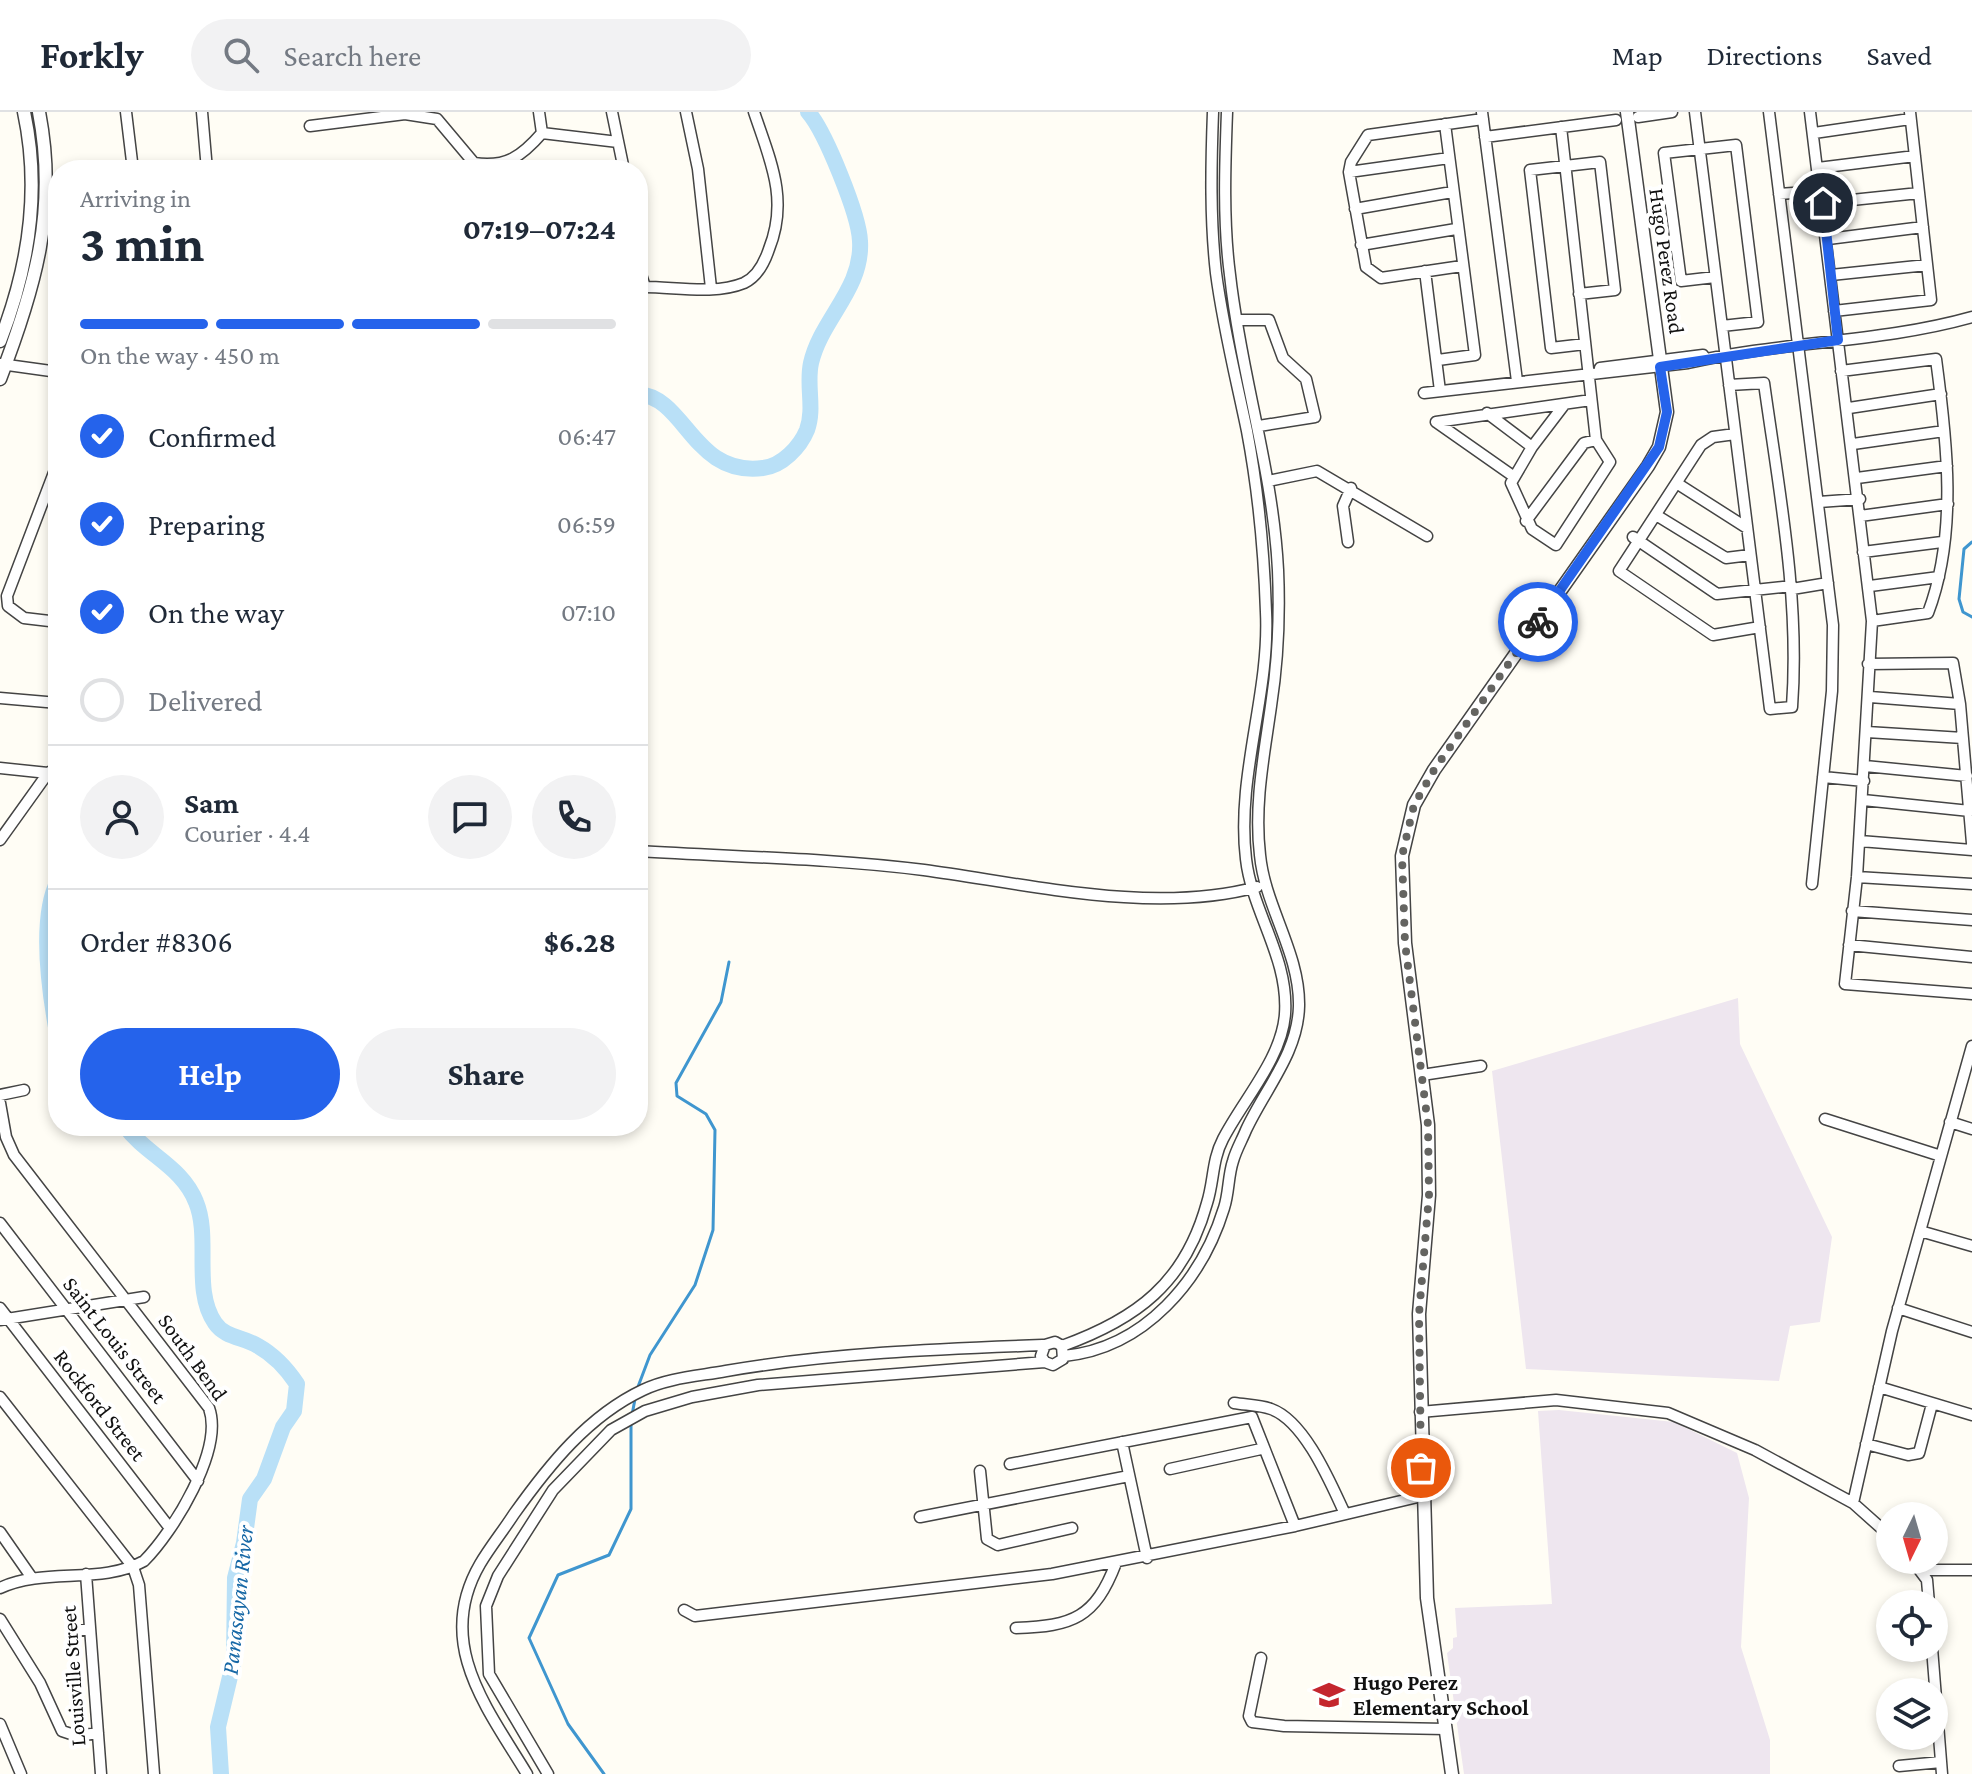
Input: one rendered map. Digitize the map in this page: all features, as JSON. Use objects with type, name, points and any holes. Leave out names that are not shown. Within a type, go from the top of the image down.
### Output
[{"type":"street","points":[[0,341],[12,312],[31,228],[33,184],[24,112]]},
{"type":"street","points":[[39,112],[47,184],[45,229],[25,314],[1,371],[48,372]]},
{"type":"street","points":[[126,112],[132,160]]},
{"type":"street","points":[[202,112],[206,160]]},
{"type":"street","points":[[510,160],[523,155],[542,133],[539,112]]},
{"type":"street","points":[[612,112],[622,160]]},
{"type":"street","points":[[686,112],[698,169],[711,288]]},
{"type":"street","points":[[648,287],[711,288],[745,283],[763,265],[780,223],[775,173],[754,112]]},
{"type":"street","points":[[548,1774],[489,1674],[486,1606],[498,1576],[553,1490],[611,1430],[645,1411],[692,1397],[758,1385],[1045,1362],[1057,1364],[1063,1351],[1111,1328],[1137,1310],[1170,1280],[1195,1241],[1209,1199],[1214,1155],[1277,1048],[1285,1017],[1279,961],[1252,889],[1244,829],[1246,793],[1266,653],[1266,612],[1254,479],[1215,260],[1211,198],[1213,112]]},
{"type":"street","points":[[1063,1351],[1117,1340],[1157,1315],[1182,1291],[1209,1250],[1225,1204],[1232,1162],[1288,1053],[1298,1019],[1296,979],[1265,885],[1258,828],[1279,614],[1268,481],[1229,274],[1227,112]]},
{"type":"street","points":[[1485,137],[1672,112]]},
{"type":"street","points":[[1695,112],[1715,277],[1770,709],[1792,707],[1796,647],[1792,588],[1764,383],[1729,385]]},
{"type":"street","points":[[1769,112],[1833,625],[1832,691],[1812,884]]},
{"type":"street","points":[[1810,112],[1828,239],[1841,371],[1849,408],[1872,621],[1860,841],[1845,984],[1972,994]]},
{"type":"street","points":[[310,126],[404,113],[437,119],[471,160]]},
{"type":"street","points":[[1462,266],[1381,278],[1366,267],[1349,172],[1368,135],[1482,116],[1517,381]]},
{"type":"street","name":"Hugo Perez Road","points":[[1452,1774],[1427,1598],[1419,1314],[1429,1195],[1428,1125],[1405,943],[1402,856],[1407,827],[1434,770],[1659,447],[1667,412],[1627,116]]},
{"type":"street","points":[[1814,133],[1910,116],[1923,227],[1931,300],[1834,311]]},
{"type":"street","points":[[1438,360],[1475,355],[1456,229],[1445,124]]},
{"type":"street","points":[[1561,127],[1596,440],[1610,462],[1556,545],[1532,529],[1526,521],[1511,483],[1532,447],[1564,405]]},
{"type":"street","points":[[542,133],[618,142]]},
{"type":"street","points":[[1715,277],[1681,281],[1664,153],[1736,145],[1758,322],[1722,326]]},
{"type":"street","points":[[1818,168],[1915,156]]},
{"type":"street","points":[[1349,172],[1449,158]]},
{"type":"street","points":[[1579,294],[1615,290],[1600,162],[1530,170],[1551,348],[1585,344]]},
{"type":"street","points":[[1779,194],[1821,191]]},
{"type":"street","points":[[1355,209],[1452,192]]},
{"type":"street","points":[[1823,203],[1919,193]]},
{"type":"street","points":[[1828,239],[1923,227]]},
{"type":"street","points":[[1361,245],[1456,229]]},
{"type":"street","points":[[1831,275],[1927,265]]},
{"type":"street","points":[[1425,271],[1440,391]]},
{"type":"street","points":[[1424,393],[1935,328],[1972,317]]},
{"type":"street","points":[[1237,320],[1269,320],[1283,358],[1306,379],[1315,417],[1259,426]]},
{"type":"street","points":[[1841,371],[1936,359],[1941,394],[1948,504],[1939,577],[1928,613],[1872,621]]},
{"type":"street","points":[[1849,408],[1941,394]]},
{"type":"street","points":[[1513,476],[1436,422],[1591,400]]},
{"type":"street","points":[[1487,413],[1532,447]]},
{"type":"street","points":[[1853,444],[1944,431]]},
{"type":"street","points":[[1735,434],[1706,441],[1636,539],[1619,571],[1713,635],[1760,627]]},
{"type":"street","points":[[1526,521],[1584,443],[1596,440]]},
{"type":"street","points":[[1857,478],[1947,466]]},
{"type":"street","points":[[1268,481],[1317,471],[1351,488],[1427,536]]},
{"type":"street","points":[[1678,484],[1747,528]]},
{"type":"street","points":[[48,488],[7,596],[8,606],[24,618],[48,621]]},
{"type":"street","points":[[1348,542],[1343,506],[1351,488]]},
{"type":"street","points":[[1819,502],[1860,499]]},
{"type":"street","points":[[1860,516],[1948,504]]},
{"type":"street","points":[[1656,515],[1726,558],[1750,555]]},
{"type":"street","points":[[1636,539],[1717,594],[1828,583]]},
{"type":"street","points":[[1863,552],[1942,542]]},
{"type":"street","points":[[1870,586],[1939,577]]},
{"type":"street","points":[[1868,664],[1953,663],[1960,704],[1972,843]]},
{"type":"street","points":[[1870,697],[1960,704]]},
{"type":"street","points":[[0,698],[48,702]]},
{"type":"street","points":[[1867,732],[1963,738]]},
{"type":"street","points":[[1865,766],[1967,776]]},
{"type":"street","points":[[0,768],[48,770]]},
{"type":"street","points":[[0,840],[48,777]]},
{"type":"street","points":[[1823,777],[1864,781]]},
{"type":"street","points":[[1863,800],[1970,811]]},
{"type":"street","points":[[1860,841],[1972,850]]},
{"type":"street","points":[[648,852],[922,870],[1036,888],[1159,899],[1265,885]]},
{"type":"street","points":[[1857,877],[1972,884]]},
{"type":"street","points":[[1852,911],[1972,920]]},
{"type":"street","points":[[1849,945],[1972,957]]},
{"type":"street","points":[[1285,1017],[1298,1019]]},
{"type":"street","points":[[1853,1503],[1898,1308],[1972,1046]]},
{"type":"street","points":[[1422,1075],[1481,1066]]},
{"type":"street","points":[[0,1095],[24,1090]]},
{"type":"street","name":"South Bend","points":[[0,1103],[6,1137],[14,1155],[209,1408],[212,1426],[198,1481],[151,1553],[133,1567]]},
{"type":"street","points":[[1825,1119],[1941,1156]]},
{"type":"street","points":[[1950,1122],[1972,1129]]},
{"type":"street","name":"Saint Louis Street","points":[[0,1223],[198,1481]]},
{"type":"street","points":[[1920,1231],[1972,1246]]},
{"type":"street","points":[[4,1319],[144,1297]]},
{"type":"street","name":"Rockford Street","points":[[0,1308],[4,1319],[169,1527]]},
{"type":"street","points":[[1898,1308],[1972,1332]]},
{"type":"street","points":[[527,1774],[472,1684],[462,1641],[464,1605],[479,1565],[543,1474],[600,1415],[645,1389],[753,1366],[846,1356],[1055,1342],[1063,1351]]},
{"type":"street","points":[[1045,1345],[1041,1356],[1045,1362]]},
{"type":"street","points":[[1879,1387],[1972,1415]]},
{"type":"street","points":[[0,1397],[133,1567],[139,1585],[154,1774]]},
{"type":"street","points":[[1420,1412],[1556,1400],[1668,1413],[1755,1450],[1853,1503],[1876,1524]]},
{"type":"street","points":[[1234,1403],[1274,1409],[1301,1433],[1326,1472],[1345,1514]]},
{"type":"street","points":[[1866,1444],[1908,1455],[1919,1453],[1932,1404]]},
{"type":"street","points":[[1010,1464],[1252,1417],[1261,1449],[1295,1526]]},
{"type":"street","points":[[1122,1442],[1147,1558]]},
{"type":"street","points":[[1170,1469],[1261,1449]]},
{"type":"street","points":[[980,1471],[987,1539],[998,1545],[1072,1528]]},
{"type":"street","points":[[920,1517],[1129,1476]]},
{"type":"street","points":[[684,1610],[695,1616],[1014,1580],[1147,1558],[1422,1496]]},
{"type":"street","points":[[0,1532],[32,1578]]},
{"type":"street","points":[[1016,1628],[1077,1619],[1092,1610],[1116,1563]]},
{"type":"street","points":[[0,1588],[32,1578],[133,1567]]},
{"type":"street","points":[[1948,1570],[1972,1570]]},
{"type":"street","name":"Louisville Street","points":[[86,1574],[101,1774]]},
{"type":"street","points":[[0,1619],[40,1683],[62,1731],[77,1736],[98,1733]]},
{"type":"street","points":[[73,1631],[90,1629]]},
{"type":"street","points":[[1261,1658],[1249,1716],[1252,1722],[1284,1726],[1446,1729]]},
{"type":"street","points":[[1933,1662],[1942,1774]]},
{"type":"street","points":[[0,1724],[21,1774]]},
{"type":"street","points":[[1899,1766],[1941,1762]]},
{"type":"shaded area","points":[[1738,998],[1740,1044],[1832,1237],[1820,1322],[1790,1326],[1779,1381],[1526,1369],[1492,1071]]},
{"type":"shaded area","points":[[1559,1410],[1674,1422],[1737,1453],[1749,1498],[1741,1647],[1770,1740],[1770,1774],[1464,1774],[1447,1653],[1453,1648],[1453,1638],[1457,1637],[1455,1608],[1552,1604],[1538,1411]]},
{"type":"waterway","name":"Panasayan River","points":[[648,396],[668,408],[705,449],[721,461],[740,468],[763,468],[777,464],[790,455],[804,436],[810,413],[811,363],[823,332],[855,274],[860,241],[840,174],[808,112]]},
{"type":"waterway","points":[[1972,542],[1964,549],[1959,599],[1963,612],[1972,617]]},
{"type":"waterway","name":"Panasayan River","points":[[48,916],[48,958]]},
{"type":"waterway","points":[[636,1392],[650,1355],[695,1285],[713,1230],[715,1130],[706,1114],[677,1096],[676,1083],[721,1002],[729,962]]},
{"type":"waterway","name":"Panasayan River","points":[[134,1136],[182,1179],[196,1202],[202,1231],[204,1295],[215,1323],[224,1332],[253,1343],[269,1354],[297,1384],[294,1411],[283,1427],[264,1479],[250,1499],[235,1578],[234,1660],[218,1727],[221,1774]]},
{"type":"waterway","points":[[632,1415],[635,1399]]},
{"type":"waterway","points":[[604,1774],[568,1724],[529,1638],[558,1575],[609,1555],[631,1509],[631,1423]]},
{"type":"way so far","points":[[1421,1468],[1419,1314],[1429,1195],[1428,1125],[1414,992],[1405,943],[1402,856],[1414,805],[1434,770],[1538,622]]},
{"type":"place","name":"Hugo Perez Elementary School","points":[[1329,1695]]},
{"type":"route","points":[[1538,622],[1659,447],[1667,412],[1660,367],[1725,354],[1838,340],[1823,203]]}]
